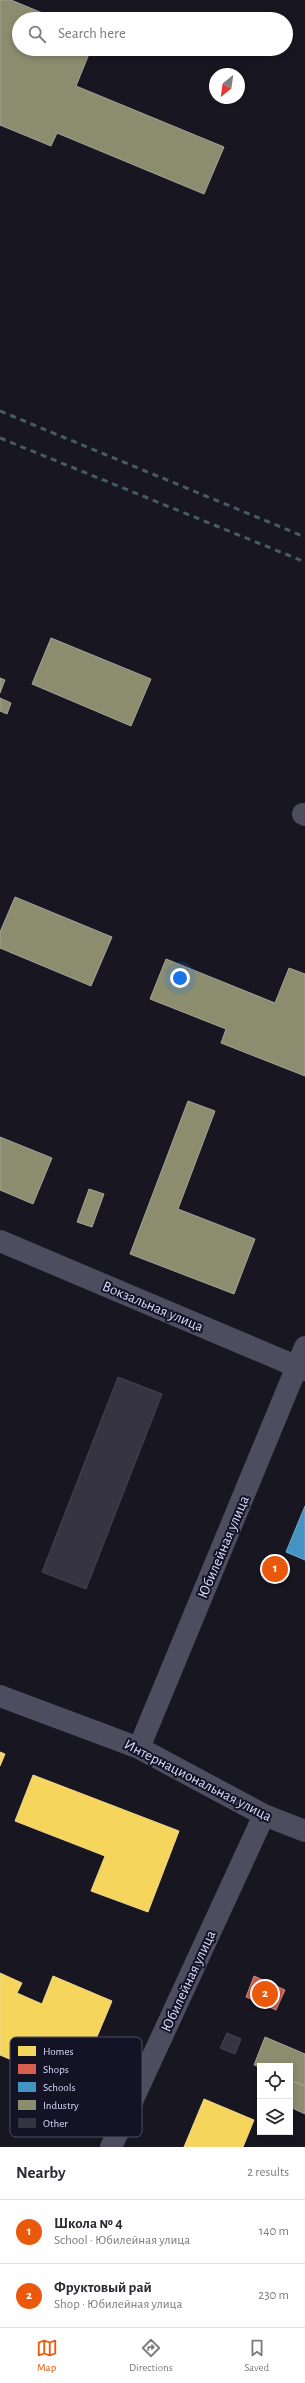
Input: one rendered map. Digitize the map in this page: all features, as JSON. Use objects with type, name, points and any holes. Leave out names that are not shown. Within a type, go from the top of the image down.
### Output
[{"type":"street","name":"Вокзальная улица","points":[[0,1241],[301,1369]]},
{"type":"street","name":"Юбилейная улица","points":[[139,1748],[301,1369],[305,1346]]},
{"type":"street","name":"Интернациональная улица","points":[[0,1696],[139,1748],[264,1815],[305,1831]]},
{"type":"street","name":"Юбилейная улица","points":[[142,2080],[264,1815]]},
{"type":"street","name":"Юбилейная улица","points":[[111,2147],[116,2137]]},
{"type":"building: Homes","points":[[0,1752],[5,1754],[0,1766]]},
{"type":"building: Homes","points":[[33,1775],[179,1831],[148,1912],[91,1891],[105,1856],[15,1821]]},
{"type":"building: Homes","points":[[0,1973],[22,1983],[17,1993],[42,2004],[53,1976],[112,2001],[97,2037],[10,2037],[10,2059],[0,2055]]},
{"type":"building: Homes","points":[[204,2099],[254,2120],[243,2147],[184,2147]]},
{"type":"building: Shops","points":[[254,1976],[285,1990],[276,2010],[246,1997]]},
{"type":"building: Schools","points":[[305,1506],[305,1560],[286,1552]]},
{"type":"building: Industry","points":[[0,0],[11,0],[40,12],[12,12],[12,56],[88,56],[76,86],[224,147],[204,194],[57,133],[51,146],[0,125]]},
{"type":"building: Industry","points":[[51,638],[151,679],[131,726],[32,684]]},
{"type":"building: Industry","points":[[0,678],[5,680],[0,693]]},
{"type":"building: Industry","points":[[0,698],[11,703],[7,714],[0,711]]},
{"type":"building: Industry","points":[[15,897],[112,937],[91,986],[0,948],[0,932]]},
{"type":"building: Industry","points":[[166,959],[275,1003],[289,968],[305,974],[305,1076],[221,1043],[226,1029],[150,999]]},
{"type":"building: Industry","points":[[188,1101],[215,1111],[178,1209],[255,1239],[234,1294],[130,1254]]},
{"type":"building: Industry","points":[[0,1137],[52,1158],[33,1204],[0,1190]]},
{"type":"building: Industry","points":[[89,1189],[104,1194],[92,1227],[77,1222]]},
{"type":"building: Industry","points":[[265,2037],[305,2054],[305,2086],[293,2081],[293,2063],[257,2063],[257,2066],[254,2065]]},
{"type":"building: Industry","points":[[293,2081],[305,2086],[305,2114],[293,2108]]},
{"type":"building: Other","points":[[118,1377],[162,1394],[86,1589],[42,1572]]},
{"type":"building: Other","points":[[227,2033],[241,2039],[235,2054],[220,2048]]},
{"type":"railway","points":[[0,411],[305,537]]},
{"type":"railway","points":[[0,438],[305,562]]},
{"type":"place","name":"Школа № 4","points":[[275,1569]]},
{"type":"place","name":"Фруктовый рай","points":[[265,1994]]}]
